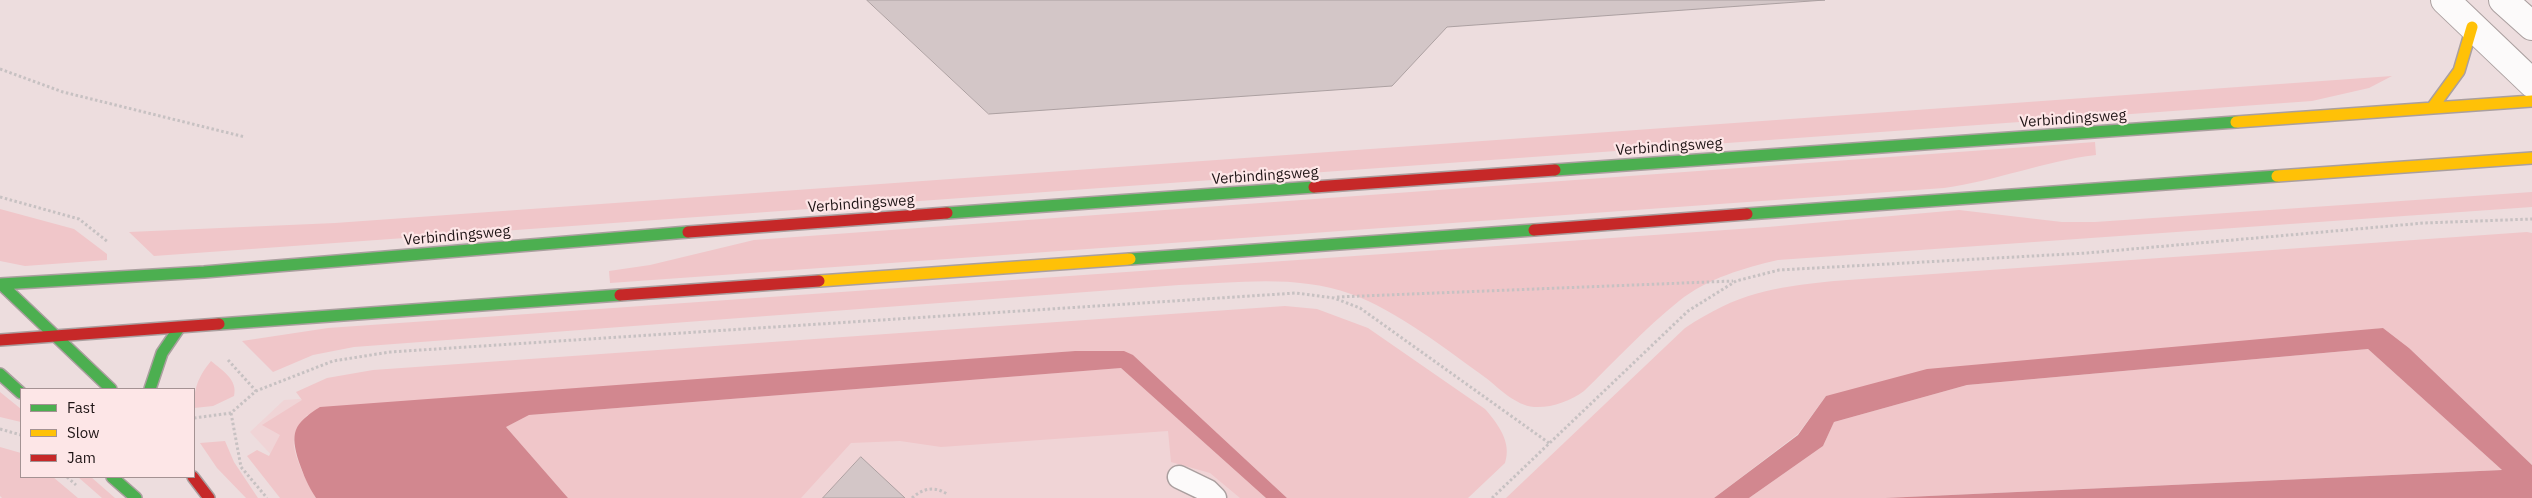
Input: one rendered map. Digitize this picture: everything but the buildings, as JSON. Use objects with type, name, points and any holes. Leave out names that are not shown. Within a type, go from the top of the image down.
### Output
[{"type":"street","points":[[2444,0],[2532,83]]},
{"type":"street","points":[[2503,0],[2532,26]]},
{"type":"street","points":[[2432,108],[2458,76],[2466,58],[2472,26]]},
{"type":"street","name":"Verbindingsweg","points":[[0,284],[204,272],[748,227],[2532,101]]},
{"type":"street","points":[[0,340],[2532,158]]},
{"type":"street","points":[[0,284],[111,388]]},
{"type":"street","points":[[150,388],[162,354],[179,328]]},
{"type":"street","points":[[0,374],[20,392]]},
{"type":"street","points":[[113,478],[136,498]]},
{"type":"street","points":[[194,478],[209,498]]},
{"type":"lane","points":[[1179,477],[1208,491],[1216,498]]},
{"type":"path","points":[[0,69],[64,92],[245,137]]},
{"type":"path","points":[[0,197],[79,219],[108,242]]},
{"type":"path","points":[[195,418],[231,413],[256,391],[333,361],[390,352],[1272,294],[1302,293],[1334,298],[1736,280],[1779,270],[2087,253],[2424,223],[2532,219]]},
{"type":"path","points":[[1492,498],[1688,311],[1736,280]]},
{"type":"path","points":[[1334,298],[1360,308],[1549,443]]},
{"type":"path","points":[[231,413],[241,467],[267,498]]},
{"type":"path","points":[[0,429],[20,435]]},
{"type":"path","points":[[912,498],[920,490],[938,489],[947,494]]},
{"type":"shaded area","points":[[2392,76],[2369,88],[2312,101],[154,256],[129,232],[335,223]]},
{"type":"shaded area","points":[[2095,142],[2096,155],[1944,188],[610,283],[609,271],[650,265],[754,240]]},
{"type":"shaded area","points":[[2532,192],[2532,207],[1778,260],[1727,275],[1690,293],[1654,322],[1584,391],[1560,403],[1541,407],[1527,406],[1514,400],[1438,343],[1403,320],[1368,301],[1330,288],[1287,282],[1266,281],[1179,285],[354,347],[313,355],[273,372],[242,341],[328,328],[1768,227],[1959,210],[2062,222],[2095,222]]},
{"type":"shaded area","points":[[0,209],[74,229],[107,254],[107,260],[25,266],[0,261]]},
{"type":"shaded area","points":[[2532,233],[2532,465],[2409,348],[2383,328],[1826,396],[1798,434],[1714,498],[1506,498],[1685,328],[1722,306],[1773,289],[1834,281]]},
{"type":"shaded area","points":[[1285,306],[1317,309],[1368,328],[1485,409],[1499,427],[1505,441],[1507,455],[1505,463],[1468,498],[1287,498],[1133,355],[1075,351],[307,415],[297,430],[294,445],[301,469],[316,498],[280,498],[247,456],[257,450],[269,456],[280,435],[262,425],[302,400],[296,392],[327,378],[373,370]]},
{"type":"shaded area","points":[[2383,328],[2409,348],[2532,465],[2532,498],[1885,498],[2502,470],[2368,349],[1967,385],[1834,422],[1823,446],[1749,498],[1714,498],[1798,435],[1826,396],[1927,369]]},
{"type":"shaded area","points":[[1138,341],[1316,498],[311,498],[250,432],[284,400]]},
{"type":"shaded area","points":[[2368,349],[2502,470],[1885,498],[1749,498],[1823,446],[1834,422],[1967,385]]},
{"type":"shaded area","points":[[1075,351],[1124,351],[1133,355],[1287,498],[1266,498],[1121,368],[529,415],[506,427],[568,498],[316,498],[308,485],[299,462],[295,444],[296,430],[299,424],[320,407]]},
{"type":"shaded area","points":[[211,361],[225,372],[232,381],[235,390],[234,396],[213,406],[195,408],[195,394],[203,372]]},
{"type":"shaded area","points":[[1121,368],[1266,498],[1240,498],[1210,473],[1171,462],[1168,431],[941,447],[900,441],[851,443],[801,498],[568,498],[506,427],[529,415]]},
{"type":"shaded area","points":[[0,392],[20,408],[20,422],[0,417]]},
{"type":"shaded area","points":[[225,441],[234,462],[258,498],[246,498],[217,468],[200,443]]},
{"type":"shaded area","points":[[0,447],[20,453],[20,478],[54,478],[78,498],[2,498],[0,496]]},
{"type":"shaded area","points":[[79,478],[92,478],[115,498],[102,498]]},
{"type":"traffic: fast","points":[[1555,170],[2236,122]]},
{"type":"traffic: fast","points":[[1747,214],[2277,176]]},
{"type":"traffic: fast","points":[[947,213],[1314,187]]},
{"type":"traffic: fast","points":[[1130,259],[1534,230]]},
{"type":"traffic: fast","points":[[0,284],[204,272],[688,232]]},
{"type":"traffic: fast","points":[[1,284],[110,388]]},
{"type":"traffic: fast","points":[[219,324],[620,295]]},
{"type":"traffic: fast","points":[[150,388],[162,353],[179,328]]},
{"type":"traffic: fast","points":[[0,374],[20,392]]},
{"type":"traffic: fast","points":[[113,478],[136,498]]},
{"type":"traffic: slow","points":[[2432,108],[2459,71],[2472,27]]},
{"type":"traffic: slow","points":[[2236,122],[2532,101]]},
{"type":"traffic: slow","points":[[2277,176],[2532,158]]},
{"type":"traffic: slow","points":[[819,281],[1130,259]]},
{"type":"traffic: jam","points":[[1314,187],[1555,170]]},
{"type":"traffic: jam","points":[[688,232],[947,213]]},
{"type":"traffic: jam","points":[[1534,230],[1747,214]]},
{"type":"traffic: jam","points":[[620,295],[819,281]]},
{"type":"traffic: jam","points":[[0,340],[219,324]]},
{"type":"traffic: jam","points":[[194,478],[209,498]]}]
